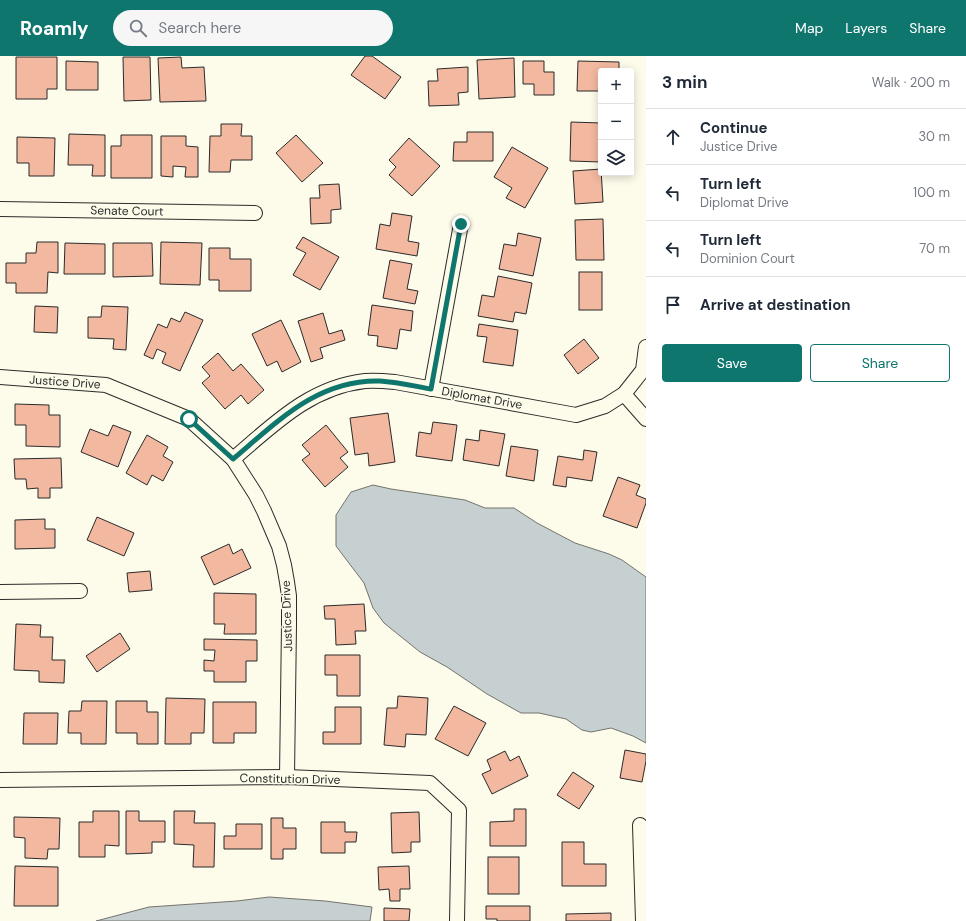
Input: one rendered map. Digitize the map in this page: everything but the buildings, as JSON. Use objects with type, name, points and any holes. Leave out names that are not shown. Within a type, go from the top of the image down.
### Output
[{"type":"street","name":"Senate Court","points":[[0,209],[255,213]]},
{"type":"street","points":[[431,389],[461,224]]},
{"type":"street","name":"Diplomat Drive","points":[[233,459],[288,413],[319,394],[331,389],[365,381],[395,382],[576,415],[606,406],[624,394],[643,370],[646,347]]},
{"type":"street","name":"Justice Drive","points":[[0,378],[106,385],[189,419],[233,459],[256,495],[264,511],[278,546],[284,565],[287,582],[289,596],[287,777]]},
{"type":"street","points":[[624,394],[646,419]]},
{"type":"street","points":[[0,592],[80,591]]},
{"type":"street","name":"Constitution Drive","points":[[0,780],[287,777],[430,783],[459,810],[457,921]]},
{"type":"street","points":[[640,825],[643,921]]},
{"type":"shaded area","points":[[373,485],[465,500],[485,508],[514,508],[537,523],[575,543],[609,554],[622,560],[646,577],[646,743],[633,736],[611,728],[591,732],[582,730],[566,719],[539,713],[521,713],[487,694],[447,667],[420,652],[384,623],[373,608],[364,583],[336,546],[336,515],[351,492]]},
{"type":"shaded area","points":[[269,897],[325,901],[372,907],[370,921],[96,921],[149,907],[237,901]]},
{"type":"route","points":[[189,419],[233,459],[288,413],[319,394],[331,389],[365,381],[395,382],[431,389],[461,224]]}]
